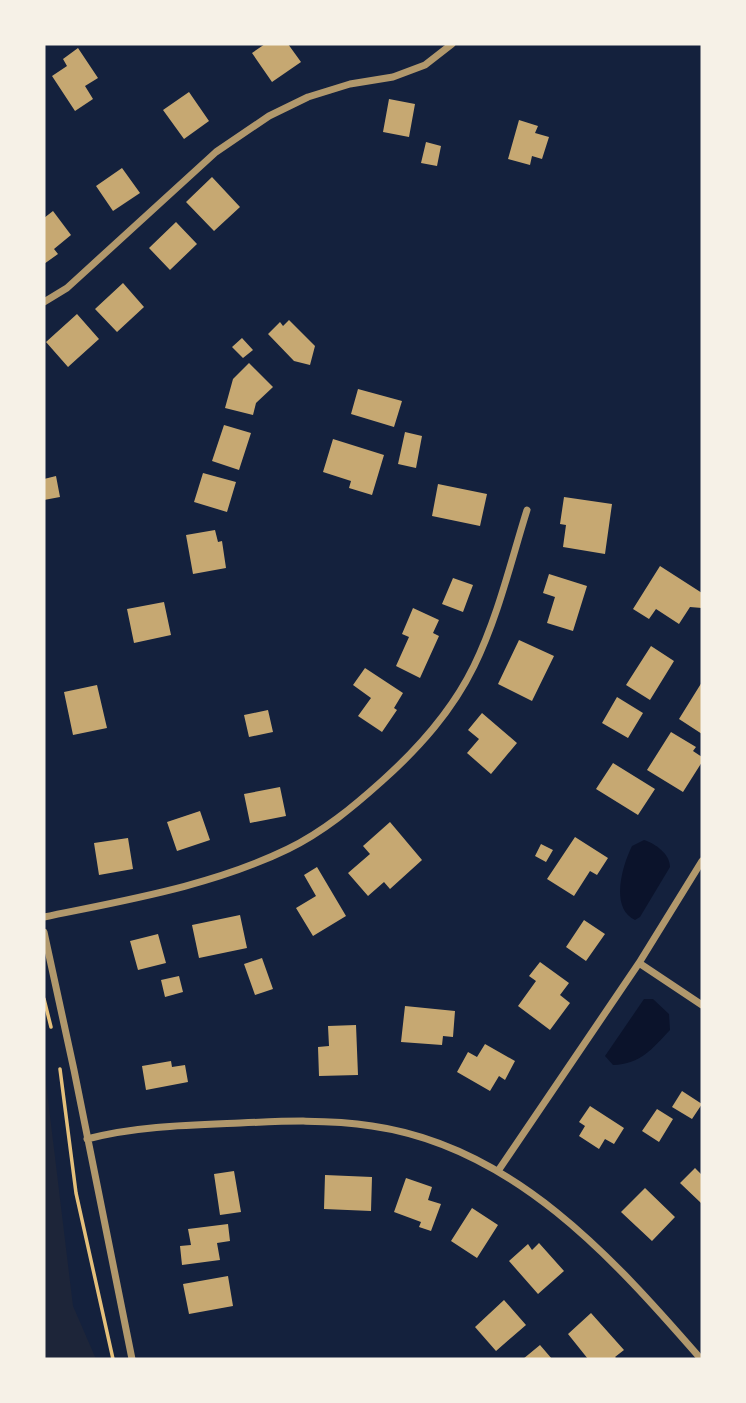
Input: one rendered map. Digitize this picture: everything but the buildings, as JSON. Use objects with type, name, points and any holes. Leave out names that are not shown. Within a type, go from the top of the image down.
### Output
[{"type":"street","points":[[44,302],[66,288],[216,152],[269,116],[308,97],[350,84],[393,77],[425,65],[452,44]]},
{"type":"street","points":[[44,917],[155,893],[261,861],[328,826],[356,804],[402,763],[442,719],[458,694],[487,636],[527,510]]},
{"type":"street","points":[[498,1171],[639,963],[702,861]]},
{"type":"street","points":[[44,933],[132,1359]]},
{"type":"street","points":[[639,963],[702,1005]]},
{"type":"street","points":[[87,1139],[105,1134],[268,1122],[373,1126],[442,1145],[498,1171],[552,1208],[612,1261],[701,1359]]},
{"type":"path","points":[[44,999],[52,1035]]},
{"type":"path","points":[[58,1060],[76,1193],[113,1359]]},
{"type":"shaded area","points":[[644,840],[661,850],[668,858],[670,867],[640,917],[635,920],[622,906],[620,885],[632,846]]},
{"type":"shaded area","points":[[644,999],[653,999],[669,1014],[670,1030],[639,1058],[613,1065],[605,1056]]},
{"type":"shaded area","points":[[44,1066],[73,1306],[96,1359],[44,1359]]}]
